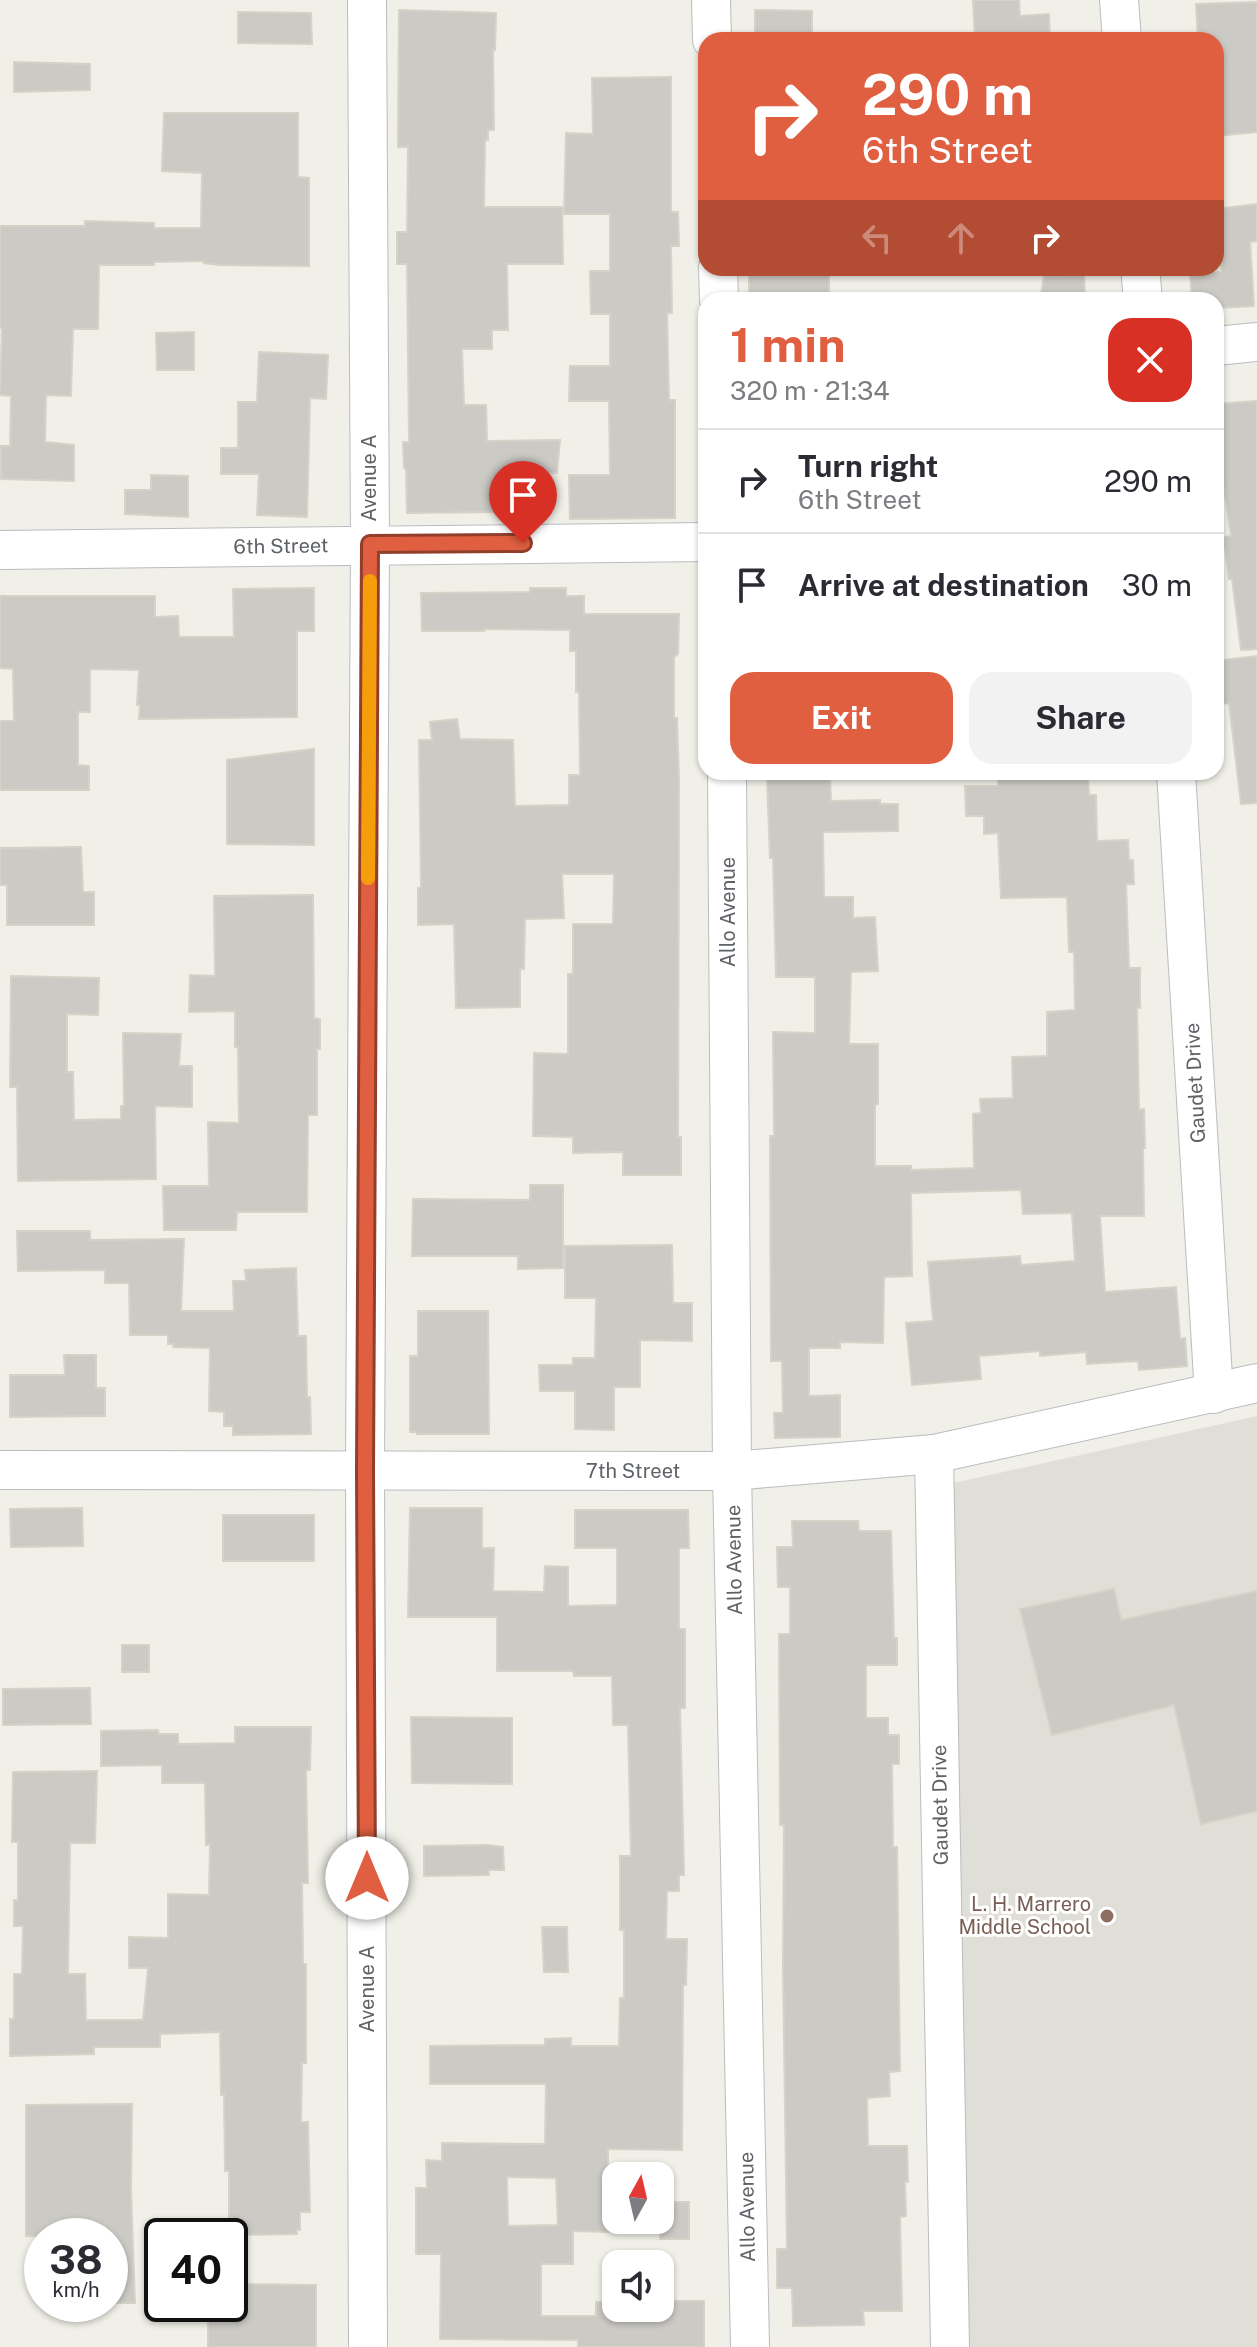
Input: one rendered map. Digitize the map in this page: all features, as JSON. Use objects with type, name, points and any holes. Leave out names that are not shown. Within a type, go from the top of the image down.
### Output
[{"type":"street","name":"Avenue A","points":[[367,0],[370,544],[365,1471],[368,2347]]},
{"type":"street","points":[[711,0],[712,32]]},
{"type":"street","points":[[1119,0],[1121,32]]},
{"type":"street","points":[[1224,345],[1257,342]]},
{"type":"street","name":"6th Street","points":[[0,550],[698,542]]},
{"type":"street","name":"Allo Avenue","points":[[727,780],[732,1471],[750,2347]]},
{"type":"street","name":"Gaudet Drive","points":[[1176,780],[1214,1394]]},
{"type":"street","name":"7th Street","points":[[0,1470],[732,1471],[934,1454],[1257,1383]]},
{"type":"street","name":"Gaudet Drive","points":[[934,1454],[950,2347]]},
{"type":"shaded area","name":"L. H. Marrero Middle School","points":[[1257,1416],[1257,2347],[969,2347],[945,1485]]},
{"type":"building","points":[[973,0],[1019,0],[1020,16],[1049,14],[1050,32],[975,32]]},
{"type":"building","points":[[1257,2],[1257,132],[1224,135],[1224,32],[1198,32],[1196,4]]},
{"type":"building","points":[[399,10],[496,13],[494,130],[488,130],[488,140],[485,140],[484,207],[562,207],[563,264],[507,264],[508,330],[492,330],[492,349],[462,349],[464,405],[486,405],[487,441],[560,440],[557,473],[503,473],[503,512],[407,513],[403,442],[409,442],[407,264],[397,264],[397,232],[407,232],[408,147],[398,147]]},
{"type":"building","points":[[755,10],[812,11],[812,32],[755,32]]},
{"type":"building","points":[[238,12],[311,13],[312,44],[238,43]]},
{"type":"building","points":[[14,62],[90,64],[90,90],[14,92]]},
{"type":"building","points":[[671,77],[671,212],[678,212],[679,246],[671,246],[672,313],[667,313],[669,400],[675,400],[675,518],[570,519],[569,475],[610,475],[609,401],[569,401],[570,366],[610,366],[610,314],[591,314],[590,271],[610,271],[610,214],[564,214],[566,133],[593,134],[592,78]]},
{"type":"building","points":[[164,113],[298,113],[298,177],[309,178],[309,266],[219,265],[204,261],[99,265],[98,329],[73,329],[71,396],[46,395],[45,442],[74,445],[74,481],[1,479],[1,446],[10,446],[11,396],[0,395],[0,226],[85,226],[85,221],[154,223],[154,228],[201,228],[202,173],[162,171]]},
{"type":"building","points":[[1257,204],[1257,241],[1250,242],[1254,306],[1224,308],[1224,292],[1191,292],[1190,276],[1224,276],[1224,208]]},
{"type":"building","points":[[749,276],[829,276],[829,292],[749,292]]},
{"type":"building","points":[[1044,276],[1084,276],[1085,292],[1041,292]]},
{"type":"building","points":[[194,332],[194,370],[157,370],[156,333]]},
{"type":"building","points":[[259,352],[328,355],[326,399],[310,398],[307,517],[257,515],[259,474],[221,474],[221,448],[238,448],[238,402],[257,402]]},
{"type":"building","points":[[1257,401],[1257,649],[1241,650],[1232,579],[1229,579],[1225,537],[1231,536],[1224,488],[1224,403]]},
{"type":"building","points":[[151,475],[188,476],[188,517],[125,514],[125,490],[151,490]]},
{"type":"building","points":[[314,588],[314,631],[297,631],[297,717],[139,719],[139,670],[90,669],[90,712],[78,712],[78,765],[89,766],[89,790],[0,790],[0,721],[14,721],[13,669],[0,668],[0,596],[155,596],[155,617],[178,616],[179,637],[234,637],[233,589]]},
{"type":"building","points":[[530,588],[566,588],[566,596],[584,596],[584,614],[679,614],[678,654],[674,657],[674,718],[677,718],[679,780],[678,1137],[681,1137],[681,1175],[623,1175],[623,1152],[573,1153],[573,1137],[533,1136],[534,1053],[568,1054],[568,974],[573,974],[573,924],[613,924],[614,874],[562,874],[564,918],[525,919],[520,1007],[456,1008],[454,924],[418,925],[418,888],[421,888],[419,740],[432,740],[430,722],[457,719],[460,739],[513,740],[515,806],[569,805],[569,775],[580,775],[579,692],[576,692],[576,651],[570,651],[570,630],[422,631],[421,593],[530,592]]},
{"type":"building","points":[[1257,656],[1257,803],[1241,804],[1229,703],[1224,704],[1224,660]]},
{"type":"building","points":[[314,749],[314,845],[227,844],[227,760]]},
{"type":"building","points":[[767,780],[830,780],[831,801],[880,800],[880,804],[898,804],[898,831],[823,832],[824,897],[853,897],[853,918],[875,917],[878,971],[851,972],[849,1044],[878,1044],[875,1166],[911,1166],[911,1170],[974,1168],[973,1114],[981,1113],[980,1099],[1013,1098],[1012,1057],[1047,1056],[1047,1012],[1075,1010],[1074,952],[1069,952],[1067,897],[1001,898],[998,833],[984,834],[984,816],[966,816],[965,786],[998,786],[998,780],[1088,780],[1089,795],[1096,795],[1097,841],[1128,840],[1134,884],[1126,884],[1129,968],[1140,968],[1140,1008],[1137,1008],[1139,1110],[1144,1109],[1144,1216],[1100,1216],[1105,1292],[1176,1287],[1180,1339],[1185,1338],[1187,1366],[1139,1370],[1138,1361],[1087,1364],[1086,1352],[1040,1356],[1040,1351],[979,1356],[981,1379],[912,1385],[906,1323],[933,1321],[928,1262],[1020,1256],[1021,1265],[1075,1261],[1072,1213],[1023,1214],[1021,1190],[911,1193],[912,1276],[884,1277],[883,1343],[840,1342],[840,1348],[809,1348],[809,1396],[840,1395],[840,1437],[775,1438],[774,1413],[783,1413],[782,1361],[771,1361],[773,1032],[815,1033],[815,977],[776,977],[773,858],[770,858]]},
{"type":"building","points":[[81,847],[83,892],[94,892],[94,925],[7,925],[7,885],[0,885],[0,848]]},
{"type":"building","points":[[313,895],[314,1018],[320,1019],[320,1049],[317,1049],[317,1115],[308,1115],[307,1212],[237,1212],[236,1230],[164,1230],[163,1186],[209,1186],[208,1122],[239,1123],[235,1011],[189,1012],[190,975],[215,976],[214,896]]},
{"type":"building","points":[[11,976],[99,978],[98,1015],[67,1014],[67,1072],[73,1072],[74,1120],[121,1119],[121,1106],[124,1106],[123,1033],[181,1034],[179,1066],[192,1066],[192,1107],[155,1106],[156,1179],[18,1181],[17,1087],[10,1087]]},
{"type":"building","points":[[530,1185],[563,1185],[563,1268],[518,1269],[518,1256],[412,1256],[413,1199],[530,1200]]},
{"type":"building","points":[[17,1231],[90,1231],[90,1240],[184,1239],[181,1311],[234,1311],[233,1281],[246,1281],[245,1270],[296,1268],[298,1336],[306,1336],[311,1434],[233,1435],[233,1426],[224,1426],[224,1412],[209,1411],[210,1348],[173,1347],[174,1344],[168,1344],[168,1335],[130,1335],[129,1283],[105,1283],[105,1270],[18,1271]]},
{"type":"building","points":[[672,1245],[673,1303],[692,1303],[692,1341],[640,1340],[640,1387],[614,1387],[614,1430],[575,1429],[575,1391],[540,1391],[539,1365],[573,1365],[573,1358],[595,1358],[596,1298],[565,1298],[565,1246]]},
{"type":"building","points":[[418,1311],[488,1311],[489,1434],[410,1432],[410,1356],[418,1356]]},
{"type":"building","points":[[64,1355],[96,1355],[96,1388],[105,1388],[105,1416],[10,1417],[10,1375],[65,1375]]},
{"type":"building","points":[[82,1508],[83,1546],[11,1547],[10,1509]]},
{"type":"building","points":[[410,1508],[482,1508],[482,1548],[494,1548],[493,1591],[544,1592],[545,1566],[568,1567],[568,1606],[617,1605],[617,1548],[575,1548],[575,1510],[688,1510],[689,1548],[679,1548],[679,1629],[685,1629],[685,1708],[680,1708],[684,1875],[679,1875],[679,1891],[667,1891],[666,1939],[687,1939],[686,1985],[683,1985],[682,2150],[608,2149],[608,2162],[602,2162],[602,2232],[573,2231],[573,2264],[541,2264],[541,2316],[596,2316],[596,2302],[602,2302],[602,2322],[674,2322],[674,2301],[704,2301],[704,2347],[578,2347],[578,2340],[440,2339],[441,2254],[416,2254],[416,2188],[427,2188],[426,2160],[442,2161],[442,2143],[545,2144],[546,2084],[430,2084],[430,2046],[545,2045],[545,2039],[571,2038],[571,2046],[619,2046],[620,1998],[624,1998],[620,1856],[631,1856],[628,1725],[613,1725],[612,1676],[574,1676],[573,1671],[497,1671],[497,1617],[408,1617]],"holes":[[[507,2177],[556,2178],[558,2225],[508,2226]]]},
{"type":"building","points":[[223,1515],[314,1515],[314,1561],[223,1561]]},
{"type":"building","points":[[792,1521],[858,1521],[859,1531],[891,1531],[897,1665],[866,1665],[866,1718],[888,1718],[888,1735],[899,1735],[899,1764],[892,1764],[893,1847],[897,1847],[900,2071],[889,2072],[890,2096],[867,2098],[868,2146],[907,2146],[908,2182],[905,2182],[906,2216],[900,2217],[902,2311],[863,2311],[864,2325],[793,2326],[792,2288],[777,2288],[777,2249],[787,2249],[784,1825],[780,1825],[779,1634],[790,1634],[790,1587],[778,1587],[777,1547],[793,1547]]},
{"type":"building","points":[[1114,1589],[1121,1620],[1257,1591],[1257,1811],[1201,1824],[1174,1705],[1052,1735],[1020,1609]]},
{"type":"building","points":[[122,1645],[149,1645],[149,1672],[122,1672]]},
{"type":"building","points":[[90,1688],[91,1724],[3,1725],[3,1689]]},
{"type":"building","points":[[411,1717],[512,1718],[512,1784],[412,1783]]},
{"type":"building","points":[[235,1727],[311,1727],[310,1770],[306,1770],[308,1883],[302,1883],[306,2063],[302,2063],[301,2122],[308,2122],[310,2212],[300,2212],[300,2230],[297,2234],[248,2235],[248,2218],[229,2218],[220,2032],[160,2034],[160,2047],[94,2047],[94,2054],[10,2056],[14,1974],[22,1974],[23,1926],[14,1926],[14,1900],[18,1900],[18,1842],[12,1842],[13,1772],[97,1771],[95,1843],[70,1843],[68,1974],[85,1974],[86,2020],[143,2020],[148,1968],[129,1968],[129,1937],[168,1938],[168,1894],[209,1895],[210,1844],[206,1845],[205,1783],[162,1783],[162,1765],[101,1766],[101,1731],[158,1730],[159,1734],[178,1734],[178,1744],[235,1743]]},
{"type":"building","points":[[424,1846],[503,1847],[504,1870],[488,1870],[489,1875],[424,1876]]},
{"type":"building","points":[[542,1927],[567,1927],[568,1972],[544,1972]]},
{"type":"building","points":[[132,2104],[135,2303],[128,2303],[128,2218],[26,2218],[26,2105]]},
{"type":"building","points":[[674,2202],[689,2202],[689,2239],[660,2239],[660,2234],[674,2234]]},
{"type":"building","points":[[248,2284],[316,2285],[316,2347],[208,2347],[208,2322],[248,2322]]},
{"type":"slow traffic","points":[[368,878],[370,581]]},
{"type":"place","name":"L. H. Marrero Middle School","points":[[1107,1916]]},
{"type":"route","points":[[367,1878],[365,1471],[370,544],[523,543]]}]
